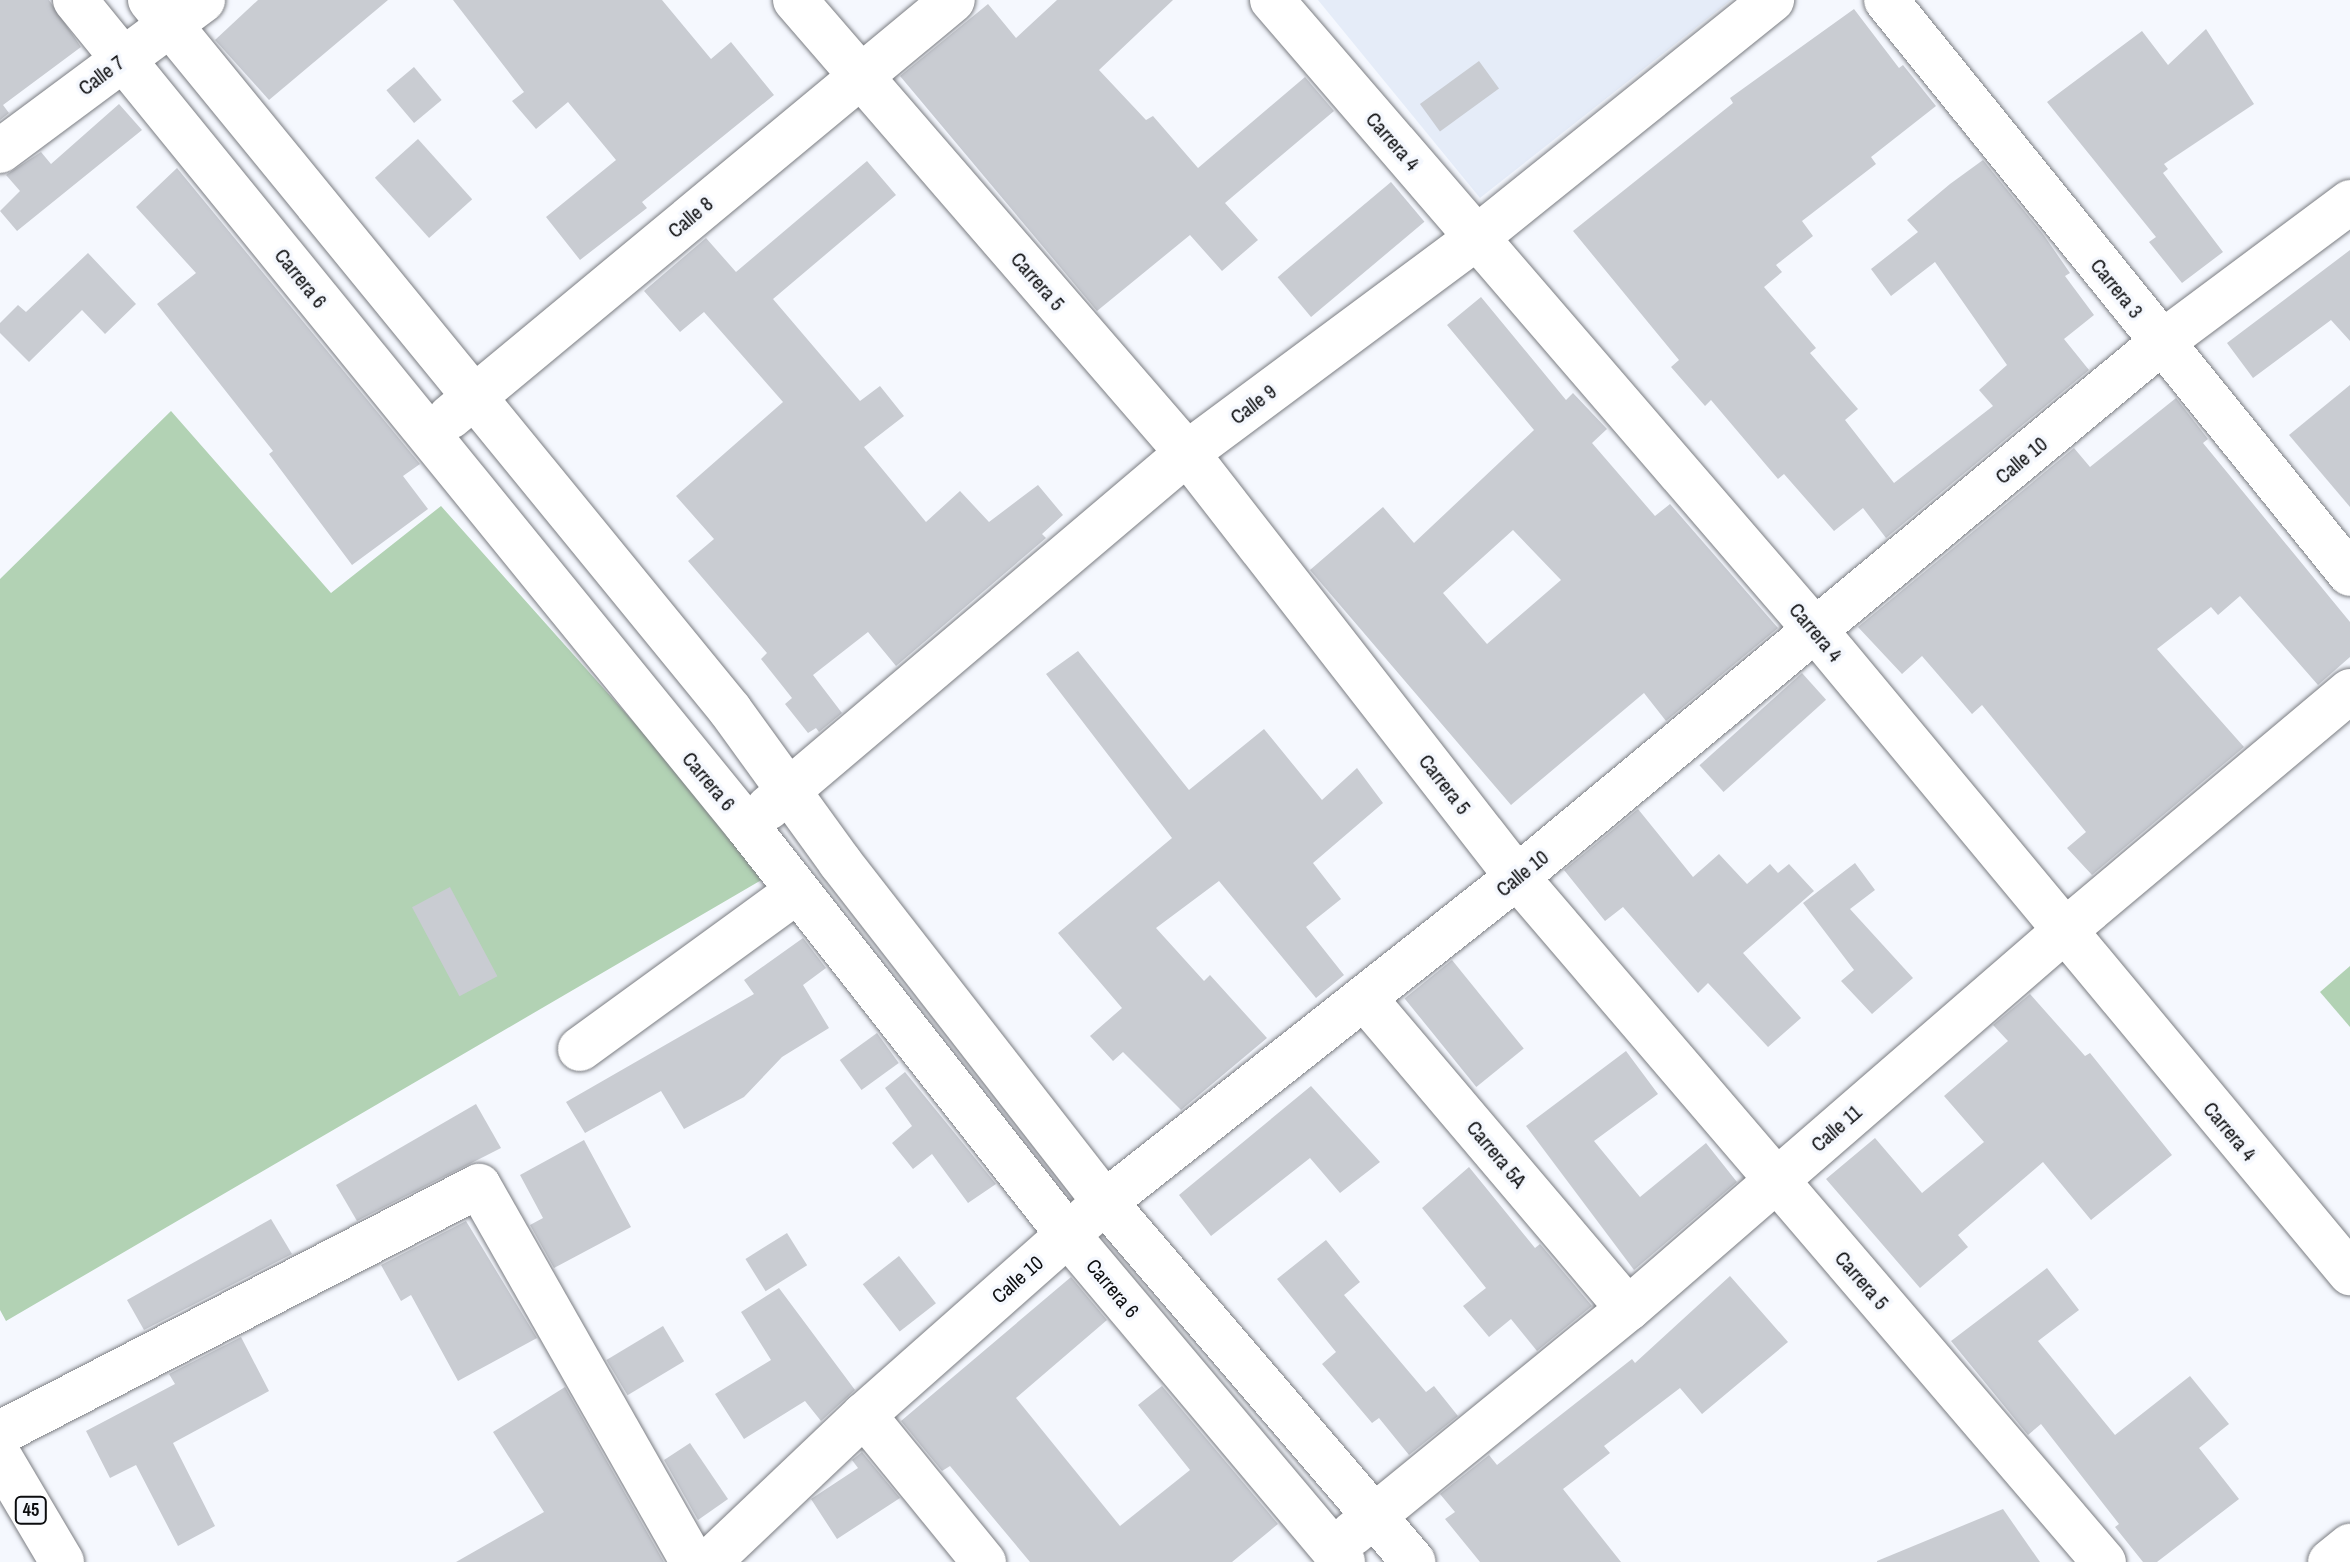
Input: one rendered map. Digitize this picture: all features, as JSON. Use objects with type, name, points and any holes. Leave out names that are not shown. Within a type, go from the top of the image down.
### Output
[{"type":"street","name":"Carrera 6","points":[[75,0],[747,826],[1068,1235],[1332,1558]]},
{"type":"street","name":"Carrera 5","points":[[795,0],[1187,453],[1517,877],[2104,1562]]},
{"type":"street","name":"Calle 8","points":[[428,436],[953,0]]},
{"type":"street","name":"Carrera 4","points":[[1272,0],[1817,632],[2063,932],[2350,1273]]},
{"type":"street","name":"Calle 9","points":[[747,826],[1187,453],[1476,238],[1772,0]]},
{"type":"street","name":"Carrera 3","points":[[1886,0],[2350,574]]},
{"type":"street","name":"Calle 7","points":[[0,151],[123,59],[174,8]]},
{"type":"street","points":[[174,8],[472,398],[730,710],[1105,1202],[1414,1562]]},
{"type":"street","name":"Calle 10","points":[[709,1562],[864,1415],[1105,1202],[1366,1000],[1817,632],[2161,343],[2350,202]]},
{"type":"street","name":"Calle 11","points":[[1332,1558],[1376,1515],[1628,1309],[2063,932],[2350,691]]},
{"type":"street","points":[[580,1049],[796,892]]},
{"type":"street","name":"Carrera 5A","points":[[1366,1000],[1628,1309]]},
{"type":"street","points":[[0,1433],[479,1186],[693,1562]]},
{"type":"street","points":[[864,1415],[984,1562]]},
{"type":"street","name":"45","points":[[0,1457],[62,1562]]},
{"type":"street","points":[[2330,1562],[2350,1546]]},
{"type":"shaded area","points":[[1318,0],[1731,0],[1480,198]]},
{"type":"green space","points":[[171,411],[331,593],[441,506],[770,875],[6,1321],[0,1310],[0,579]]},
{"type":"green space","points":[[2350,966],[2350,1027],[2320,992]]},
{"type":"building","points":[[0,0],[49,0],[81,47],[3,105],[9,113],[0,120]]},
{"type":"building","points":[[258,0],[388,0],[269,100],[215,40]]},
{"type":"building","points":[[453,0],[662,0],[711,59],[731,42],[774,95],[642,202],[647,208],[580,260],[546,217],[616,160],[568,102],[536,129],[512,101],[524,92]]},
{"type":"building","points":[[1057,0],[1173,0],[1099,70],[1146,120],[1153,116],[1198,168],[1305,77],[1334,111],[1225,203],[1258,240],[1222,271],[1190,235],[1097,311],[900,76],[988,4],[1016,38]]},
{"type":"building","points":[[1854,9],[1899,68],[1903,65],[1936,106],[1871,157],[1876,164],[1802,221],[1813,236],[1776,265],[1782,272],[1764,287],[1816,348],[1810,353],[1858,409],[1845,420],[1894,483],[1993,406],[1979,390],[2007,365],[1935,262],[1891,296],[1871,269],[1918,232],[1907,220],[1983,160],[2043,234],[2070,273],[2065,276],[2094,315],[2064,339],[2089,370],[1886,538],[1863,508],[1834,531],[1784,474],[1778,479],[1711,400],[1705,406],[1671,367],[1679,360],[1573,231],[1733,103],[1730,98]]},
{"type":"building","points":[[2206,29],[2254,104],[2164,164],[2168,169],[2163,173],[2223,252],[2182,283],[2149,242],[2156,237],[2047,102],[2142,31],[2168,65]]},
{"type":"building","points":[[1479,61],[1499,89],[1440,131],[1420,104]]},
{"type":"building","points":[[414,67],[442,100],[414,123],[386,90]]},
{"type":"building","points":[[119,104],[142,130],[17,231],[0,211],[20,191],[6,175],[41,152],[51,164]]},
{"type":"building","points":[[418,139],[472,199],[429,238],[375,178]]},
{"type":"building","points":[[867,161],[896,195],[773,299],[860,401],[880,386],[904,416],[864,447],[926,522],[960,491],[989,522],[1038,485],[1063,515],[1042,534],[1046,538],[896,666],[868,632],[813,675],[842,713],[819,732],[816,728],[808,733],[785,704],[792,698],[761,659],[767,653],[688,561],[714,539],[676,496],[783,402],[704,312],[680,332],[644,291],[706,238],[736,272]]},
{"type":"building","points":[[177,168],[420,464],[403,476],[428,509],[352,565],[269,454],[273,451],[157,304],[196,273],[136,207]]},
{"type":"building","points":[[1391,182],[1424,222],[1311,317],[1278,277]]},
{"type":"building","points":[[2350,250],[2350,341],[2331,320],[2253,378],[2227,343]]},
{"type":"building","points":[[88,253],[136,304],[105,334],[82,310],[29,362],[0,333],[0,323],[18,305],[26,312]]},
{"type":"building","points":[[1481,297],[1566,400],[1573,393],[1607,429],[1592,443],[1655,516],[1670,504],[1778,628],[1666,721],[1644,693],[1511,805],[1310,570],[1383,507],[1414,543],[1534,430],[1447,325]],"holes":[[[1513,530],[1561,580],[1487,644],[1443,593]]]},
{"type":"building","points":[[2350,385],[2350,507],[2289,435]]},
{"type":"building","points":[[2176,398],[2208,439],[2203,443],[2350,622],[2350,657],[2318,685],[2240,596],[2218,615],[2211,607],[2157,649],[2244,747],[2092,875],[2067,848],[2086,832],[1982,705],[1972,714],[1922,656],[1902,674],[1858,627],[2074,448],[2090,467]]},
{"type":"building","points":[[1078,651],[1189,790],[1264,729],[1322,800],[1357,768],[1383,803],[1313,863],[1341,899],[1306,927],[1344,975],[1316,998],[1219,881],[1156,928],[1204,981],[1210,975],[1267,1038],[1181,1110],[1123,1052],[1113,1061],[1090,1036],[1122,1008],[1058,933],[1172,838],[1046,674]]},
{"type":"building","points":[[1802,673],[1826,700],[1724,792],[1699,765]]},
{"type":"building","points":[[1638,809],[1693,877],[1719,854],[1747,884],[1770,864],[1778,873],[1789,864],[1814,891],[1743,953],[1801,1018],[1768,1047],[1708,983],[1698,993],[1623,907],[1605,921],[1564,870]]},
{"type":"building","points":[[1855,863],[1875,890],[1850,909],[1913,978],[1872,1014],[1841,981],[1854,970],[1803,903]]},
{"type":"building","points":[[450,887],[497,976],[459,996],[412,907]]},
{"type":"building","points":[[803,938],[826,968],[803,985],[829,1028],[782,1057],[744,1097],[684,1129],[661,1091],[585,1133],[566,1102],[754,994],[744,980]]},
{"type":"building","points":[[1452,960],[1524,1049],[1476,1087],[1405,998]]},
{"type":"building","points":[[2030,994],[2085,1056],[2090,1053],[2172,1155],[2091,1220],[2043,1162],[1958,1235],[1968,1247],[1920,1288],[1826,1179],[1875,1138],[1922,1193],[1984,1142],[1944,1096],[2008,1041],[1993,1025]]},
{"type":"building","points":[[877,1033],[899,1063],[862,1090],[840,1060]]},
{"type":"building","points":[[1626,1051],[1658,1094],[1594,1141],[1640,1197],[1706,1143],[1737,1182],[1634,1270],[1526,1126]]},
{"type":"building","points":[[905,1072],[996,1184],[968,1203],[932,1154],[913,1169],[892,1143],[912,1126],[885,1088]]},
{"type":"building","points":[[1311,1086],[1380,1162],[1340,1193],[1310,1158],[1211,1236],[1179,1195]]},
{"type":"building","points":[[476,1104],[501,1148],[357,1221],[336,1185]]},
{"type":"building","points":[[584,1140],[631,1227],[554,1268],[530,1225],[543,1218],[520,1175]]},
{"type":"building","points":[[1469,1167],[1535,1248],[1540,1244],[1592,1306],[1537,1351],[1511,1319],[1489,1337],[1463,1306],[1486,1288],[1422,1208]]},
{"type":"building","points":[[271,1219],[292,1254],[144,1330],[127,1300]]},
{"type":"building","points":[[466,1221],[537,1338],[458,1381],[411,1295],[401,1301],[381,1265]]},
{"type":"building","points":[[787,1233],[807,1265],[766,1291],[745,1259]]},
{"type":"building","points":[[1326,1240],[1360,1282],[1344,1295],[1426,1392],[1434,1386],[1458,1416],[1409,1455],[1379,1418],[1372,1423],[1322,1364],[1336,1352],[1277,1279]]},
{"type":"building","points":[[899,1256],[936,1303],[900,1332],[863,1284]]},
{"type":"building","points":[[2047,1268],[2079,1310],[2038,1341],[2115,1435],[2190,1376],[2229,1424],[2199,1448],[2239,1499],[2157,1562],[2143,1562],[2115,1527],[2119,1524],[2041,1424],[2028,1435],[1951,1341]]},
{"type":"building","points":[[1730,1276],[1788,1342],[1702,1414],[1680,1388],[1604,1446],[1610,1453],[1563,1489],[1621,1562],[1480,1562],[1445,1519],[1455,1512],[1440,1494],[1489,1455],[1497,1465],[1632,1359],[1635,1363]]},
{"type":"building","points":[[1071,1277],[1107,1320],[1016,1398],[1120,1526],[1190,1470],[1138,1405],[1162,1386],[1278,1524],[1232,1562],[1030,1562],[950,1466],[942,1471],[901,1421]]},
{"type":"building","points":[[779,1288],[855,1390],[821,1421],[805,1401],[744,1439],[715,1394],[771,1360],[741,1312]]},
{"type":"building","points":[[663,1326],[684,1361],[628,1395],[606,1360]]},
{"type":"building","points":[[241,1337],[269,1391],[173,1443],[215,1526],[178,1546],[136,1465],[110,1478],[86,1431],[175,1384],[169,1374]]},
{"type":"building","points":[[565,1387],[664,1562],[456,1562],[544,1512],[493,1432]]},
{"type":"building","points":[[690,1443],[728,1499],[698,1520],[664,1460]]},
{"type":"building","points":[[862,1452],[900,1498],[837,1539],[811,1499],[858,1468],[852,1460]]},
{"type":"building","points":[[2003,1509],[2040,1562],[1877,1562],[1877,1561]]}]
